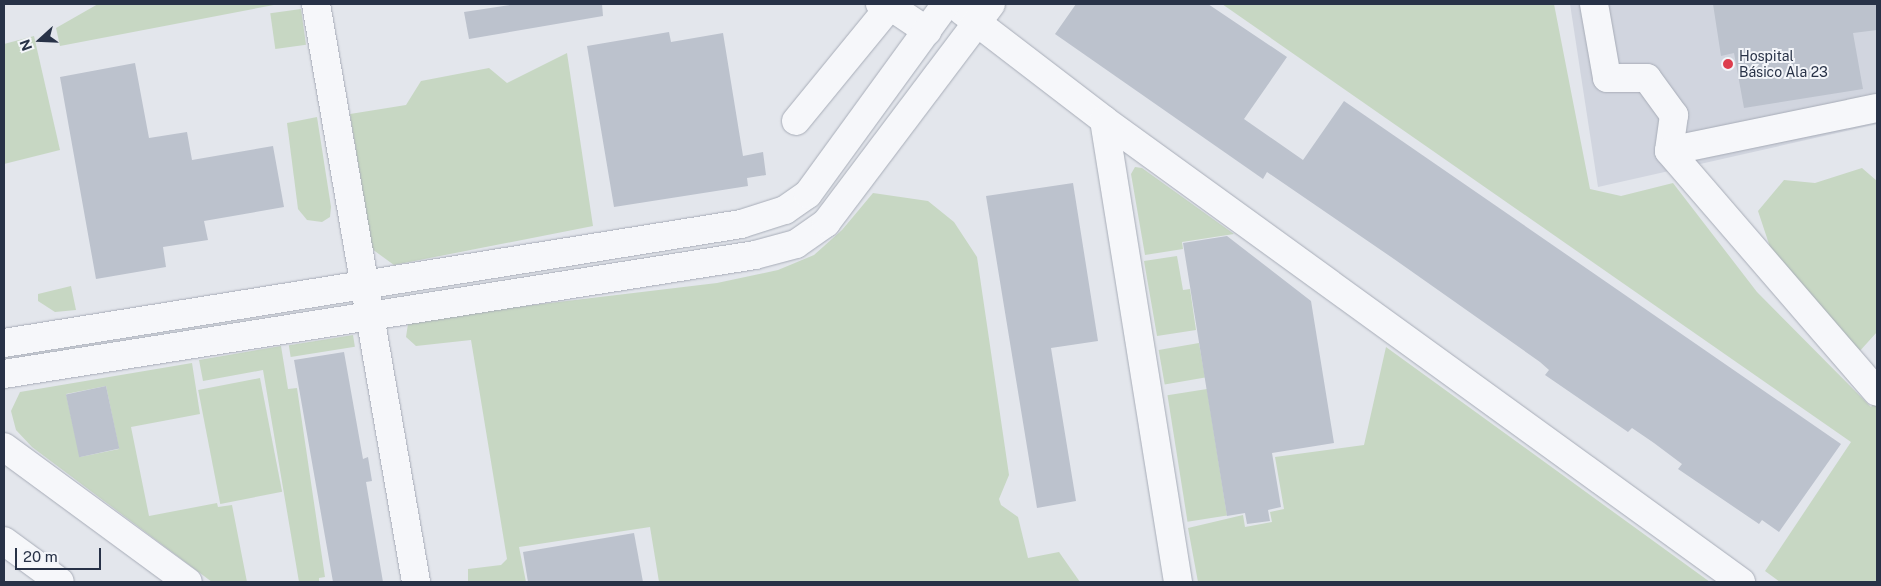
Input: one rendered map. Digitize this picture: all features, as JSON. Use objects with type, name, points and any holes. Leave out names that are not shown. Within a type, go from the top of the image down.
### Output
[{"type":"lane","points":[[316,4],[372,316],[416,582]]},
{"type":"lane","points":[[4,343],[741,224],[785,210],[808,194],[946,4]]},
{"type":"lane","points":[[954,4],[984,14],[1104,120],[1740,582]]},
{"type":"lane","points":[[1594,4],[1607,78],[1646,78],[1674,115],[1669,151],[1877,392]]},
{"type":"lane","points":[[796,121],[885,5],[927,31]]},
{"type":"lane","points":[[4,374],[755,255],[796,244],[826,223],[984,14]]},
{"type":"lane","points":[[1669,151],[1877,108]]},
{"type":"lane","points":[[1104,120],[1178,582]]},
{"type":"lane","points":[[4,447],[188,582]]},
{"type":"lane","points":[[4,541],[60,582]]},
{"type":"shaded area","name":"Hospital Básico Ala 23","points":[[1570,4],[1877,4],[1877,124],[1598,187]]},
{"type":"green space","points":[[98,4],[279,4],[60,46],[56,28]]},
{"type":"green space","points":[[1222,4],[1554,4],[1590,189],[1621,196],[1673,183],[1757,292],[1871,407],[1877,399],[1877,582],[1780,582],[1765,571],[1851,442]]},
{"type":"green space","points":[[301,9],[306,45],[275,49],[270,13]]},
{"type":"green space","points":[[34,36],[60,150],[4,164],[4,44]]},
{"type":"green space","points":[[567,53],[593,226],[394,265],[372,249],[350,114],[406,105],[421,81],[489,68],[507,83]]},
{"type":"green space","points":[[317,117],[331,207],[330,217],[322,222],[307,220],[298,209],[287,123]]},
{"type":"green space","points":[[1135,167],[1142,168],[1234,234],[1182,242],[1183,249],[1145,255],[1131,174]]},
{"type":"green space","points":[[1862,168],[1877,181],[1877,332],[1858,353],[1774,259],[1758,211],[1784,180],[1815,183]]},
{"type":"green space","points":[[873,193],[928,201],[954,222],[977,257],[1009,475],[999,499],[1001,505],[1018,517],[1028,558],[1059,552],[1080,582],[659,582],[650,527],[519,547],[526,582],[468,582],[468,569],[501,565],[507,559],[471,340],[416,346],[406,337],[408,324],[467,313],[717,283],[778,270],[814,255],[842,230]]},
{"type":"green space","points":[[1177,256],[1183,290],[1190,289],[1196,330],[1157,336],[1144,261]]},
{"type":"green space","points":[[71,286],[76,310],[55,312],[38,301],[38,294]]},
{"type":"green space","points":[[353,335],[355,347],[291,357],[289,345]]},
{"type":"green space","points":[[1199,343],[1205,377],[1165,385],[1159,350]]},
{"type":"green space","points":[[281,346],[288,389],[297,388],[325,577],[319,578],[319,582],[299,582],[263,370],[203,381],[199,360]]},
{"type":"green space","points":[[1386,347],[1710,582],[1198,582],[1188,528],[1243,515],[1245,527],[1272,522],[1270,512],[1284,509],[1275,457],[1364,445]]},
{"type":"green space","points":[[192,363],[200,414],[131,427],[149,516],[217,503],[218,507],[232,505],[247,582],[212,582],[32,447],[16,430],[11,411],[20,392]],"holes":[[[106,386],[119,449],[80,457],[66,394]]]},
{"type":"green space","points":[[260,378],[282,492],[220,504],[198,390]]},
{"type":"green space","points":[[1207,389],[1227,515],[1188,522],[1167,395]]},
{"type":"building","points":[[516,4],[602,4],[603,16],[469,39],[464,12]]},
{"type":"building","points":[[1076,4],[1208,4],[1287,57],[1244,119],[1303,160],[1344,101],[1841,444],[1779,532],[1762,520],[1759,524],[1678,469],[1682,464],[1654,443],[1632,428],[1628,432],[1545,375],[1549,370],[1540,362],[1394,259],[1267,172],[1263,179],[1055,34]]},
{"type":"building","points":[[1713,4],[1877,4],[1877,30],[1853,33],[1863,89],[1744,108],[1734,53],[1721,56]]},
{"type":"building","points":[[669,32],[671,42],[723,33],[743,156],[763,152],[766,175],[747,178],[748,186],[614,207],[587,46]]},
{"type":"building","points":[[135,63],[149,138],[187,132],[192,160],[273,146],[284,207],[204,221],[208,240],[163,247],[166,267],[96,279],[60,77]]},
{"type":"building","points":[[1073,183],[1098,341],[1051,348],[1076,501],[1037,508],[986,196]]},
{"type":"building","points":[[1227,236],[1311,301],[1334,443],[1272,453],[1281,507],[1268,510],[1270,521],[1247,524],[1245,513],[1227,516],[1183,243]]},
{"type":"building","points":[[344,352],[363,459],[368,457],[372,481],[366,482],[383,582],[333,582],[294,360]]},
{"type":"building","points":[[106,386],[119,449],[79,457],[66,395]]},
{"type":"building","points":[[634,533],[643,582],[528,582],[523,552]]},
{"type":"place","name":"Hospital Básico Ala 23","points":[[1728,64]]}]
